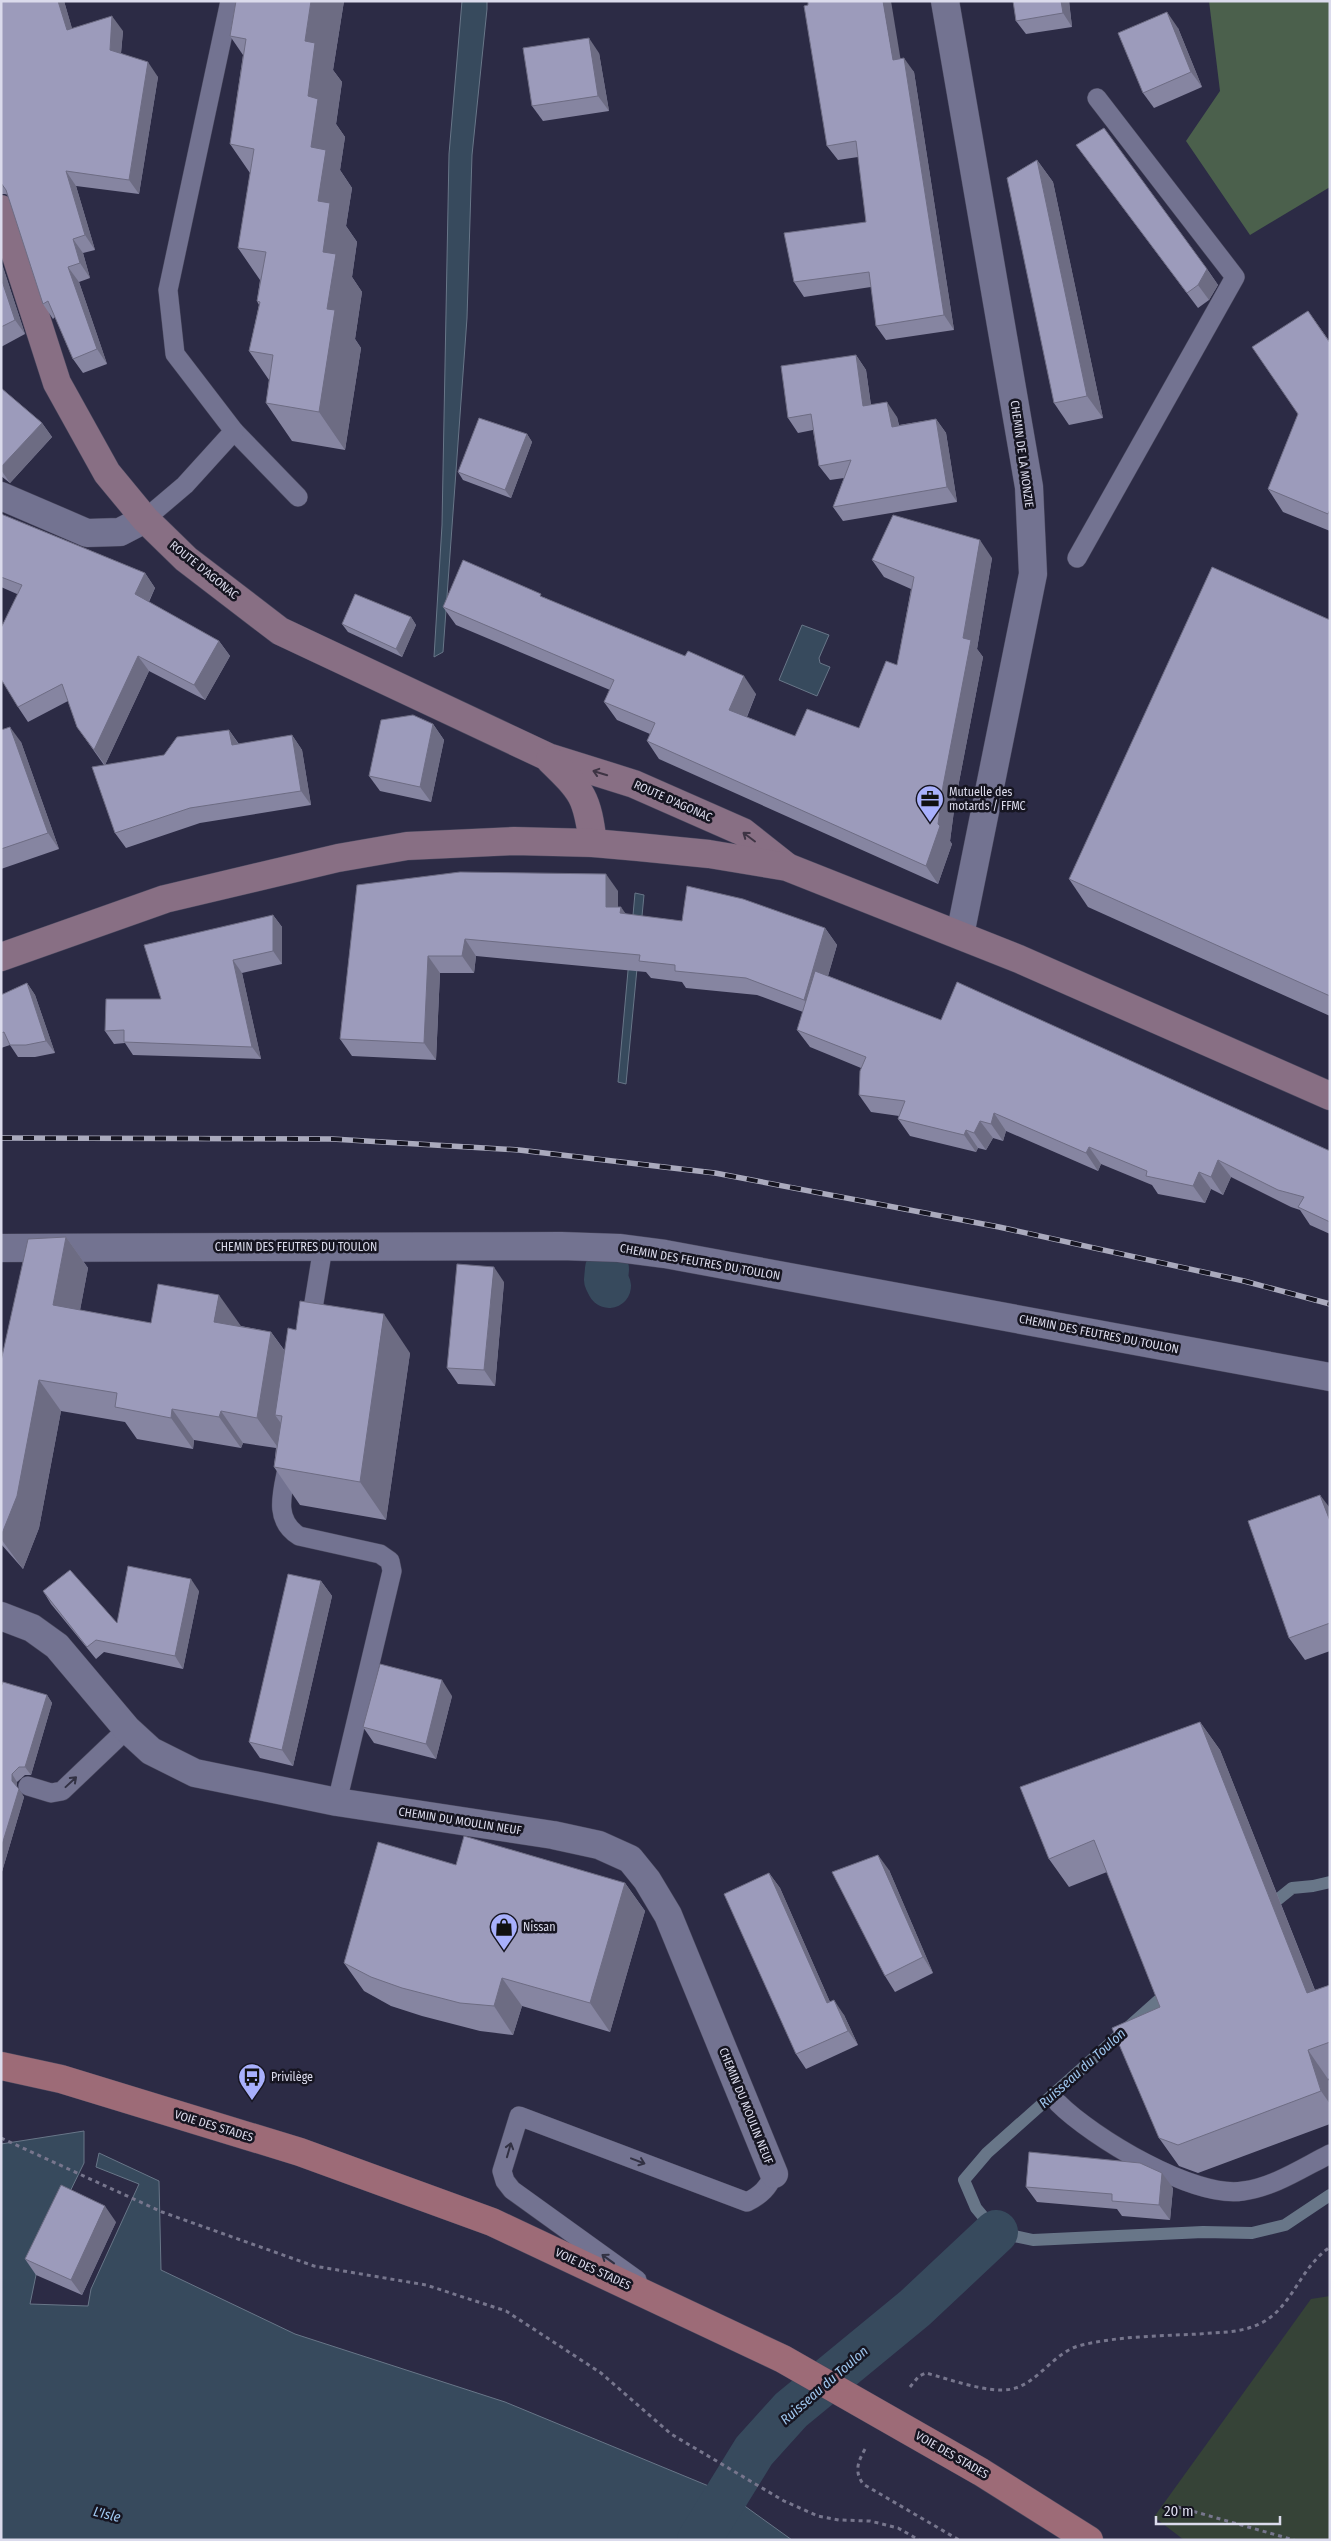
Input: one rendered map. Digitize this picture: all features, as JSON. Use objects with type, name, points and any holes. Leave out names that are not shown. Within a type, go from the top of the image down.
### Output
[{"type":"main road","name":"ROUTE D'AGONAC","points":[[1,209],[57,383],[107,473],[144,520],[186,559],[280,631],[548,757],[634,784],[743,832],[787,867]]},
{"type":"main road","name":"ROUTE D'AGONAC","points":[[548,757],[578,788],[589,811],[592,843]]},
{"type":"main road","points":[[1,957],[165,898],[338,858],[407,846],[514,841],[592,843],[709,854],[787,867],[1019,959],[1330,1096]]},
{"type":"main road","name":"VOIE DES STADES","points":[[1,2050],[61,2079]]},
{"type":"main road","name":"VOIE DES STADES","points":[[1,2066],[61,2079],[300,2152],[483,2218],[783,2359],[981,2472],[1089,2540]]},
{"type":"street","name":"CHEMIN DE LA MONZIE","points":[[945,1],[1029,487],[1033,574],[960,935]]},
{"type":"street","points":[[1,496],[87,533],[120,532],[144,520]]},
{"type":"street","name":"CHEMIN DES FEUTRES DU TOULON","points":[[1,1248],[561,1246],[618,1248],[656,1252],[1330,1378]]},
{"type":"street","name":"CHEMIN DU MOULIN NEUF","points":[[1,1616],[32,1628],[57,1646],[127,1729],[151,1751],[195,1773],[337,1802],[553,1835],[599,1845],[630,1859],[648,1880],[668,1915],[774,2174]]},
{"type":"lane","points":[[230,1],[168,290],[175,354],[234,431],[298,497]]},
{"type":"lane","points":[[1077,558],[1235,277],[1097,98]]},
{"type":"lane","points":[[144,520],[185,485],[234,431]]},
{"type":"lane","points":[[308,1344],[323,1247]]},
{"type":"lane","points":[[292,1440],[281,1508],[283,1519],[289,1530],[299,1536],[380,1554],[390,1561],[392,1572],[337,1802]]},
{"type":"lane","points":[[28,1786],[52,1793],[62,1791],[127,1729]]},
{"type":"lane","points":[[1058,2103],[1069,2114],[1103,2137],[1167,2174],[1190,2185],[1218,2191],[1242,2192],[1274,2183],[1330,2154]]},
{"type":"lane","points":[[676,2308],[512,2190],[505,2181],[502,2171],[518,2116],[747,2202],[759,2197],[768,2186],[774,2174]]},
{"type":"path","points":[[2,2138],[162,2212],[314,2266],[426,2285],[506,2311],[602,2373],[671,2434],[784,2501],[818,2516],[839,2520],[870,2521],[898,2528],[920,2540]]},
{"type":"path","points":[[910,2387],[919,2376],[926,2373],[995,2390],[1012,2389],[1031,2380],[1063,2354],[1079,2345],[1103,2340],[1239,2331],[1266,2320],[1286,2302],[1306,2269],[1330,2247]]},
{"type":"path","points":[[865,2449],[857,2469],[857,2476],[862,2484],[959,2540]]},
{"type":"path","points":[[1178,2507],[1294,2540]]},
{"type":"green space","points":[[1209,1],[1330,1],[1330,187],[1250,235],[1186,141],[1220,91]]},
{"type":"green space","points":[[1330,2296],[1330,2540],[1184,2540],[1154,2517],[1311,2299]]},
{"type":"water","points":[[462,1],[487,1],[487,9],[472,155],[467,318],[443,652],[434,657],[442,525],[449,154]]},
{"type":"water","points":[[802,625],[829,635],[819,658],[820,663],[830,667],[817,696],[779,680]]},
{"type":"water","points":[[635,893],[644,895],[626,1084],[618,1082]]},
{"type":"water","name":"L'Isle","points":[[84,2131],[84,2163],[60,2212],[36,2275],[30,2304],[88,2306],[91,2289],[139,2184],[96,2167],[99,2153],[159,2181],[161,2270],[295,2334],[505,2402],[728,2494],[792,2540],[1,2540],[1,2144]]},
{"type":"building","points":[[1,1],[58,1],[67,30],[112,16],[110,50],[148,62],[129,180],[66,171],[85,235],[73,239],[80,263],[68,267],[97,349],[73,359],[48,301],[43,304],[6,190],[1,183]]},
{"type":"building","points":[[236,1],[311,1],[305,41],[315,43],[308,96],[318,99],[311,147],[326,150],[318,201],[330,203],[323,252],[336,254],[327,309],[335,310],[319,412],[266,403],[273,355],[249,351],[260,302],[257,301],[266,252],[238,248],[254,149],[230,144],[246,39],[230,36]]},
{"type":"building","points":[[808,1],[883,1],[893,60],[904,58],[944,315],[876,326],[869,272],[794,282],[784,233],[866,222],[856,141],[827,146],[804,6],[808,5]]},
{"type":"building","points":[[1013,1],[1061,1],[1063,13],[1016,21]]},
{"type":"building","points":[[1167,12],[1191,72],[1143,93],[1118,33]]},
{"type":"building","points":[[589,38],[598,96],[532,106],[523,48]]},
{"type":"building","points":[[1104,128],[1207,269],[1198,285],[1187,293],[1076,145]]},
{"type":"building","points":[[1037,160],[1087,396],[1054,403],[1007,178]]},
{"type":"building","points":[[1,278],[15,320],[1,327]]},
{"type":"building","points":[[1308,311],[1330,343],[1330,509],[1328,514],[1268,489],[1298,414],[1252,347]]},
{"type":"building","points":[[856,355],[863,406],[887,402],[892,427],[936,419],[947,487],[833,507],[851,460],[819,466],[811,414],[788,418],[781,366]]},
{"type":"building","points":[[1,388],[42,423],[1,467]]},
{"type":"building","points":[[479,418],[527,434],[505,490],[458,472]]},
{"type":"building","points":[[1,514],[145,573],[135,594],[219,641],[194,685],[138,656],[94,750],[77,727],[62,684],[18,707],[1,679],[1,628],[22,585],[1,577]]},
{"type":"building","points":[[893,515],[980,540],[963,638],[971,640],[943,786],[938,824],[940,826],[926,866],[647,741],[655,723],[604,702],[614,680],[443,607],[463,560],[541,594],[540,596],[685,656],[688,651],[744,676],[729,710],[795,736],[807,709],[859,728],[886,661],[897,665],[914,577],[872,560]]},
{"type":"building","points":[[1212,567],[1330,620],[1330,996],[1069,879]]},
{"type":"building","points":[[355,594],[411,617],[396,649],[342,624]]},
{"type":"building","points":[[413,715],[433,724],[420,787],[369,776],[381,720]]},
{"type":"building","points":[[10,727],[48,833],[1,849],[1,730]]},
{"type":"building","points":[[229,730],[232,745],[292,735],[301,791],[190,808],[115,833],[92,767],[164,755],[177,737]]},
{"type":"building","points":[[460,872],[606,874],[606,907],[621,907],[620,913],[682,921],[687,886],[743,899],[825,928],[804,1000],[746,978],[675,971],[675,965],[639,961],[640,955],[465,939],[462,956],[428,956],[424,1043],[340,1039],[357,885]]},
{"type":"building","points":[[273,915],[273,951],[233,960],[252,1047],[124,1042],[124,1030],[105,1031],[106,999],[161,999],[144,945]]},
{"type":"building","points":[[815,971],[941,1020],[957,982],[1330,1151],[1330,1222],[1298,1207],[1304,1197],[1278,1190],[1218,1160],[1211,1177],[1199,1172],[1193,1186],[1146,1176],[1147,1171],[1089,1147],[1086,1153],[994,1113],[991,1124],[980,1121],[974,1133],[966,1130],[964,1135],[898,1119],[905,1101],[859,1095],[860,1071],[866,1057],[797,1030]]},
{"type":"building","points":[[27,983],[46,1041],[26,1045],[10,1045],[4,1032],[1,1033],[1,995]]},
{"type":"building","points":[[66,1237],[53,1305],[151,1323],[158,1284],[219,1295],[214,1322],[271,1332],[257,1418],[221,1411],[219,1417],[172,1409],[171,1418],[115,1407],[117,1393],[39,1380],[17,1496],[1,1536],[1,1361],[28,1239]]},
{"type":"building","points":[[457,1264],[494,1267],[484,1370],[447,1368]]},
{"type":"building","points":[[300,1301],[384,1314],[360,1482],[274,1467],[282,1416],[275,1415],[288,1328],[296,1330]]},
{"type":"building","points":[[1320,1495],[1330,1521],[1330,1623],[1289,1638],[1248,1521]]},
{"type":"building","points":[[128,1566],[191,1579],[175,1656],[96,1640],[87,1647],[43,1591],[70,1570],[117,1623]]},
{"type":"building","points":[[288,1574],[321,1581],[282,1750],[249,1742]]},
{"type":"building","points":[[380,1664],[442,1680],[426,1744],[363,1727]]},
{"type":"building","points":[[3,1682],[47,1695],[25,1767],[19,1767],[12,1774],[12,1781],[19,1789],[1,1848],[1,1687]]},
{"type":"building","points":[[1200,1722],[1307,1993],[1330,1985],[1330,2042],[1308,2050],[1321,2091],[1178,2145],[1159,2138],[1112,2028],[1160,2007],[1094,1840],[1049,1859],[1020,1787]]},
{"type":"building","name":"Nissan","points":[[464,1836],[625,1883],[590,2003],[502,1978],[494,2006],[460,2003],[402,1988],[371,1977],[344,1963],[378,1842],[456,1865]]},
{"type":"building","points":[[878,1855],[923,1957],[885,1976],[832,1872]]},
{"type":"building","points":[[769,1873],[827,2003],[834,2000],[848,2031],[796,2054],[724,1894]]},
{"type":"building","points":[[1029,2152],[1140,2163],[1162,2173],[1159,2205],[1112,2201],[1112,2194],[1026,2187]]},
{"type":"building","points":[[61,2185],[105,2206],[71,2280],[25,2259]]},
{"type":"waterway","points":[[607,1269],[606,1280],[609,1286]]},
{"type":"waterway","name":"Ruisseau du Toulon","points":[[1266,1909],[1292,1888],[1330,1882]]},
{"type":"waterway","name":"Ruisseau du Toulon","points":[[1170,1990],[987,2153],[964,2180],[976,2208],[996,2232],[1033,2240],[1203,2232],[1252,2233],[1285,2225],[1330,2195]]},
{"type":"waterway","name":"Ruisseau du Toulon","points":[[699,2540],[754,2451],[791,2410],[915,2308],[996,2232]]},
{"type":"railway","points":[[1,1138],[332,1139],[519,1150],[715,1173],[999,1227],[1244,1281],[1330,1304]]},
{"type":"place","name":"Mutuelle des motards / FFMC","points":[[930,823]]},
{"type":"place","name":"Nissan","points":[[504,1951]]},
{"type":"place","name":"Privilège","points":[[252,2101]]}]
